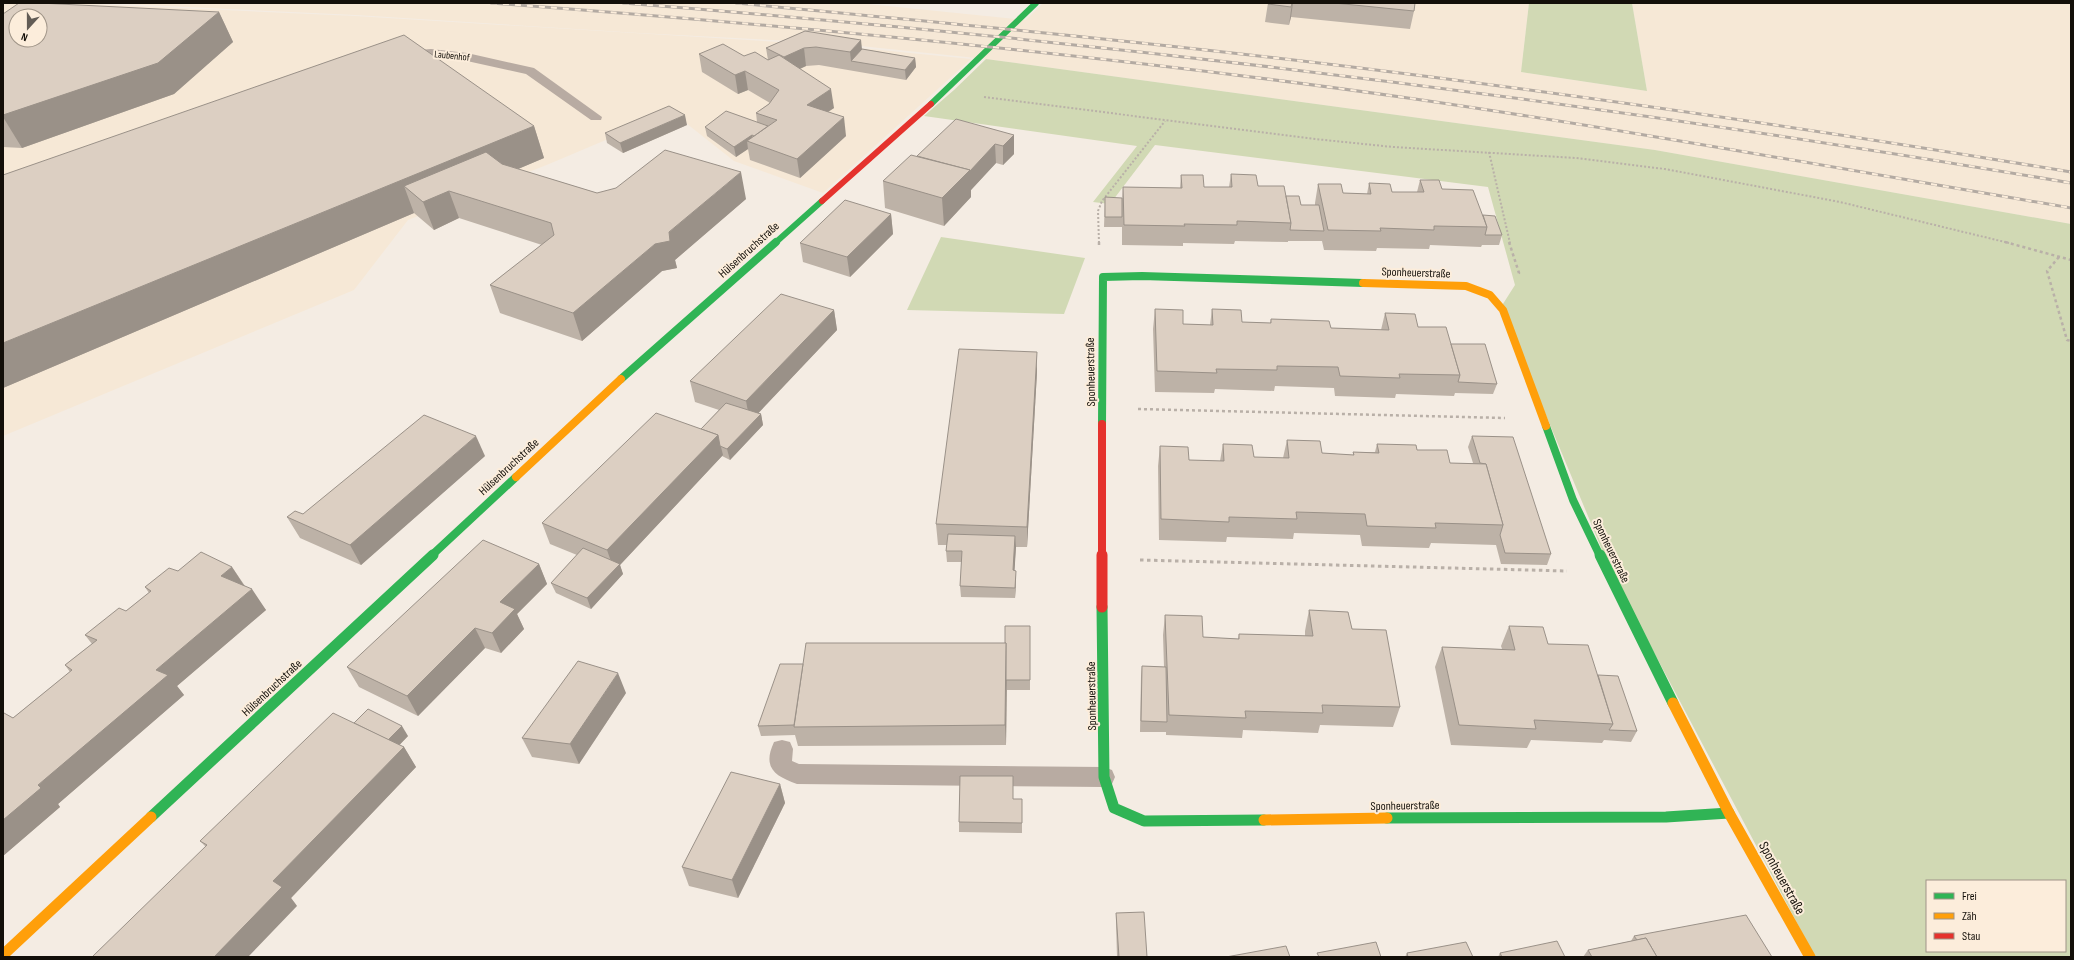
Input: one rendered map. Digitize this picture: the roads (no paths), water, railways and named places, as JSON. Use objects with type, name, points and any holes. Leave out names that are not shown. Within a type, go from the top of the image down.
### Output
[{"type":"street","name":"Hülsenbruchstraße","points":[[3,955],[619,381],[944,92],[1036,3]]},
{"type":"street","name":"Sponheuerstraße","points":[[1729,813],[1666,817],[1444,817],[1144,821],[1114,808],[1104,777],[1102,558],[1103,277],[1142,276],[1466,286],[1490,295],[1503,310],[1573,500],[1607,571],[1729,813],[1810,957]]},
{"type":"lane","name":"Laubenhof","points":[[393,56],[431,53],[467,56],[530,71],[596,117]]},
{"type":"lane","points":[[782,749],[781,766],[796,774],[1104,777]]},
{"type":"railway","points":[[491,3],[954,43],[1069,55],[1300,83],[1579,124],[2071,208]]},
{"type":"railway","points":[[623,3],[805,18],[986,36],[1349,76],[1710,126],[1891,153],[2071,183]]},
{"type":"railway","points":[[736,3],[1131,42],[1368,69],[1720,117],[2071,172]]}]
